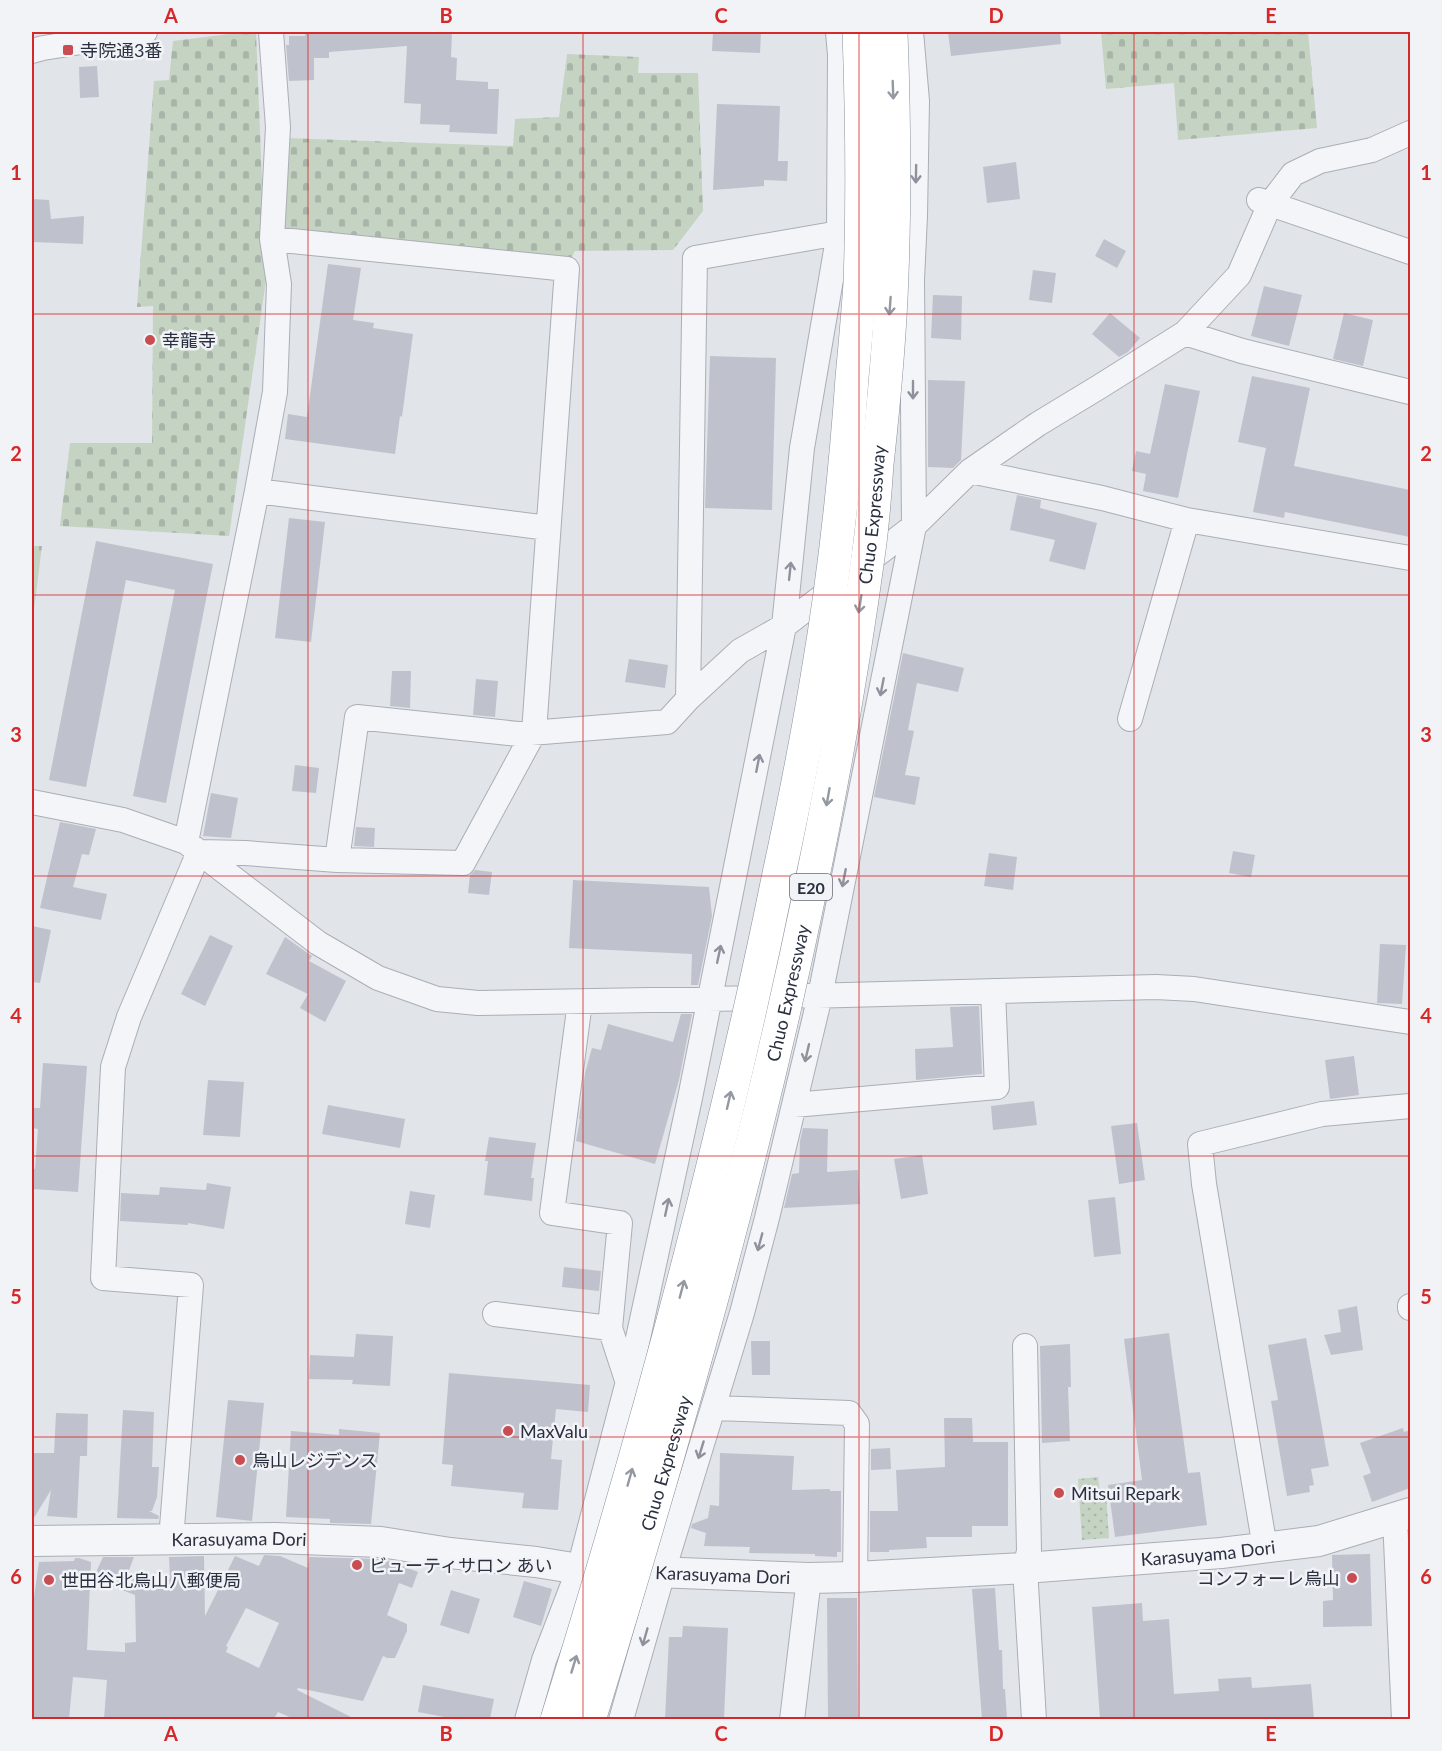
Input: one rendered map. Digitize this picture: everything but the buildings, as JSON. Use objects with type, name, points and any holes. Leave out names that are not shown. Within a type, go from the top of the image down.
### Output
[{"type":"highway","name":"Chuo Expressway","points":[[557,1719],[646,1421],[690,1260],[760,968],[817,677],[837,543],[860,284],[862,125],[860,32]]},
{"type":"highway","name":"Chuo Expressway","points":[[589,1719],[715,1287],[754,1133],[793,975],[847,693],[869,547],[891,288],[894,128],[891,32]]},
{"type":"street","points":[[39,43],[145,32]]},
{"type":"street","points":[[171,1540],[191,1285],[103,1278],[113,1067],[129,1017],[192,847],[275,392],[279,284],[272,239],[278,127],[271,32]]},
{"type":"street","points":[[526,1719],[544,1660],[579,1569],[630,1373],[690,1098],[784,626],[802,448],[839,233],[840,55],[838,32]]},
{"type":"street","points":[[621,1719],[742,1313],[794,1106],[820,996],[914,526],[912,280],[917,101],[911,32]]},
{"type":"street","points":[[337,860],[357,717],[518,734],[667,722],[688,699],[740,651],[784,626],[914,526],[970,471],[1038,424],[1185,333],[1239,274],[1264,202],[1293,174],[1320,161],[1372,150],[1410,133]]},
{"type":"street","points":[[1264,202],[1410,252]]},
{"type":"street","points":[[688,699],[695,258],[839,233]]},
{"type":"street","points":[[32,802],[123,820],[192,847],[337,860],[463,863],[534,732],[567,269],[272,239]]},
{"type":"street","points":[[1185,333],[1242,351],[1410,392]]},
{"type":"street","points":[[970,471],[1102,498],[1187,520],[1410,558]]},
{"type":"street","points":[[257,491],[548,528]]},
{"type":"street","points":[[1130,719],[1187,520]]},
{"type":"street","points":[[192,847],[318,943],[378,978],[437,999],[478,1003],[709,1000],[1156,987],[1194,988],[1410,1022]]},
{"type":"street","points":[[794,1106],[997,1087],[993,991]]},
{"type":"street","points":[[580,1002],[552,1213],[620,1223],[610,1328],[630,1373]]},
{"type":"street","points":[[1265,1548],[1204,1184],[1200,1144],[1322,1114],[1410,1107]]},
{"type":"street","points":[[495,1314],[610,1328]]},
{"type":"street","points":[[1025,1346],[1029,1551],[1025,1568],[1034,1719]]},
{"type":"street","points":[[714,1408],[849,1413],[857,1424],[855,1577]]},
{"type":"street","points":[[1403,1516],[1404,1719]]},
{"type":"street","name":"Karasuyama Dori","points":[[32,1541],[275,1538],[381,1542],[579,1569],[809,1578],[1025,1568],[1221,1553],[1319,1541],[1403,1516]]},
{"type":"street","points":[[792,1719],[809,1578]]},
{"type":"green space","points":[[256,32],[266,280],[229,536],[60,526],[70,443],[152,443],[153,306],[137,307],[154,81],[169,80],[173,41]]},
{"type":"green space","points":[[1101,32],[1308,32],[1317,128],[1178,140],[1174,83],[1106,89]]},
{"type":"green space","points":[[567,54],[639,57],[638,73],[698,73],[703,211],[673,250],[575,251],[570,260],[280,230],[285,138],[513,146],[515,119],[559,117]]},
{"type":"green space","points":[[32,546],[42,546],[32,625]]},
{"type":"green space","points":[[1098,1477],[1100,1493],[1106,1492],[1109,1538],[1082,1540],[1078,1479]]},
{"type":"place","name":"寺院通3番","points":[[68,50]]},
{"type":"place","name":"幸龍寺","points":[[150,340]]},
{"type":"place","name":"MaxValu","points":[[508,1431]]},
{"type":"place","name":"烏山レジデンス","points":[[240,1460]]},
{"type":"place","name":"Mitsui Repark","points":[[1059,1493]]},
{"type":"place","name":"ビューティサロン あい","points":[[357,1565]]},
{"type":"place","name":"コンフォーレ烏山","points":[[1352,1578]]},
{"type":"place","name":"世田谷北烏山八郵便局","points":[[49,1580]]}]
